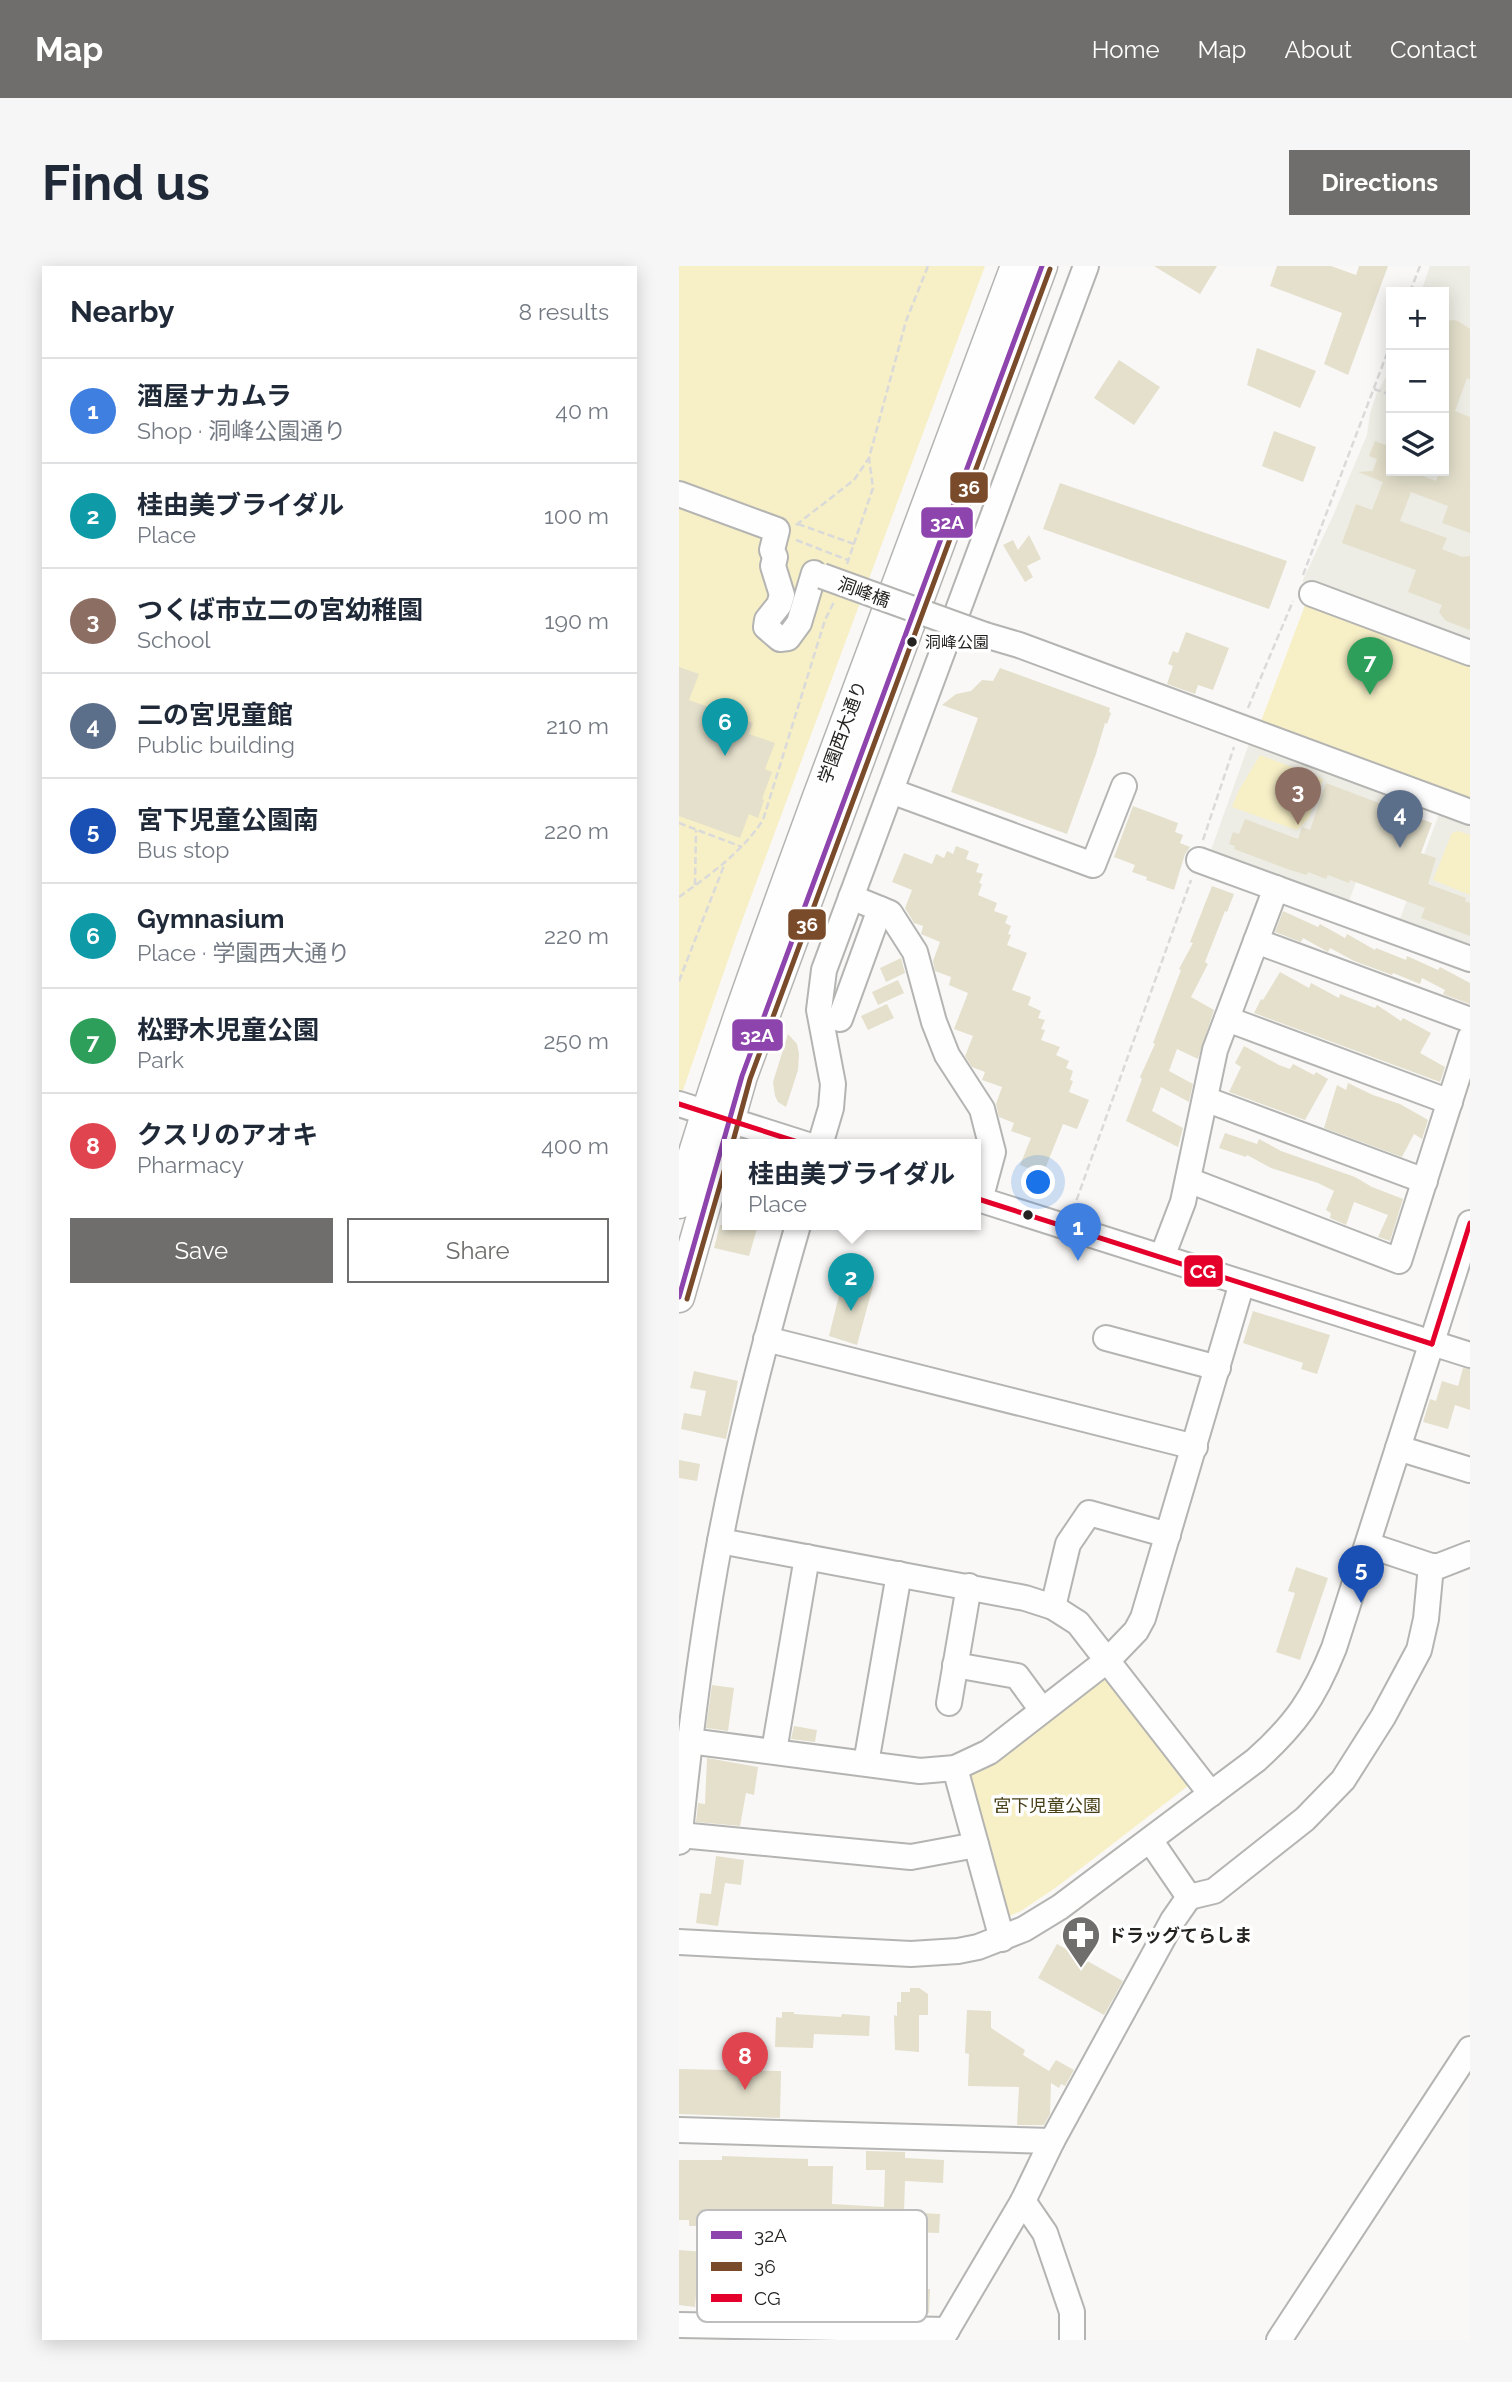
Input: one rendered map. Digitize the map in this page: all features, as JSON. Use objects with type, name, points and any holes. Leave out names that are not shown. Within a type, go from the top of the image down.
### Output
[{"type":"main road","name":"学園西大通り","points":[[679,1203],[704,1112],[924,507],[1016,266]]},
{"type":"main road","name":"学園西大通り","points":[[679,1297],[704,1112],[756,1038],[1042,266]]},
{"type":"street","points":[[822,1139],[831,1108],[833,1084],[819,1010],[824,970],[1086,266]]},
{"type":"street","points":[[679,494],[777,530],[772,550],[775,557],[773,566],[782,595],[779,605],[767,620],[766,627],[780,639],[788,638],[796,630],[825,577]]},
{"type":"street","name":"洞峰橋","points":[[825,577],[1019,645],[1470,812]]},
{"type":"street","points":[[1302,591],[1470,653]]},
{"type":"street","points":[[891,791],[1093,865],[1124,786]]},
{"type":"street","points":[[1199,860],[1470,959]]},
{"type":"street","points":[[1163,1257],[1180,1213],[1215,1049],[1276,888]]},
{"type":"street","points":[[851,897],[890,913],[915,952],[934,1022],[947,1055],[985,1115],[993,1152],[981,1190]]},
{"type":"street","points":[[840,1019],[880,909]]},
{"type":"street","points":[[1256,941],[1470,1020]]},
{"type":"street","points":[[1227,1019],[1450,1102]]},
{"type":"street","points":[[1188,1180],[1399,1261],[1470,1038]]},
{"type":"street","points":[[1205,1099],[1425,1181]]},
{"type":"street","points":[[704,1112],[789,1139]]},
{"type":"street","points":[[981,1200],[1470,1355]]},
{"type":"street","points":[[679,1942],[911,1954],[958,1951],[1002,1939],[1060,1908],[1276,1742],[1307,1705],[1334,1647],[1470,1223]]},
{"type":"street","points":[[679,1842],[689,1741],[720,1541],[765,1339],[797,1230]]},
{"type":"street","points":[[689,1741],[921,1770],[955,1768],[989,1752],[1108,1659],[1130,1638],[1143,1618],[1243,1283]]},
{"type":"street","points":[[1105,1338],[1218,1367]]},
{"type":"street","points":[[765,1339],[1195,1447]]},
{"type":"street","points":[[1398,1448],[1470,1470]]},
{"type":"street","points":[[1052,1607],[1068,1544],[1089,1513],[1168,1535]]},
{"type":"street","points":[[720,1541],[968,1586],[1025,1598],[1052,1607],[1079,1623],[1211,1794]]},
{"type":"street","points":[[1367,1545],[1431,1566],[1439,1566],[1470,1554]]},
{"type":"street","points":[[774,1751],[807,1557]]},
{"type":"street","points":[[679,2325],[944,2335],[1023,2201],[1052,2141],[1173,1920],[1189,1897],[1214,1891],[1305,1819],[1343,1780],[1383,1717],[1419,1650],[1426,1619],[1431,1566]]},
{"type":"street","points":[[866,1763],[899,1574]]},
{"type":"street","points":[[949,1703],[968,1586]]},
{"type":"street","points":[[955,1665],[1017,1676],[1042,1710]]},
{"type":"street","points":[[955,1768],[1002,1939]]},
{"type":"street","points":[[680,1835],[911,1857],[976,1845]]},
{"type":"street","points":[[1150,1840],[1189,1897]]},
{"type":"street","points":[[1279,2340],[1470,2049]]},
{"type":"street","points":[[679,2130],[1052,2141]]},
{"type":"street","points":[[1023,2201],[1045,2233],[1072,2312],[1072,2340]]},
{"type":"path","points":[[805,519],[854,480],[869,458],[906,321],[928,266]]},
{"type":"path","points":[[1412,287],[1420,266]]},
{"type":"path","points":[[1072,1212],[1199,860],[1202,842],[1240,727],[1302,591],[1388,350]]},
{"type":"path","points":[[1374,389],[1386,393]]},
{"type":"path","points":[[679,897],[743,847],[763,820],[825,620],[834,600],[825,577],[848,560],[873,488],[869,458]]},
{"type":"path","points":[[798,524],[854,544]]},
{"type":"path","points":[[808,545],[848,560]]},
{"type":"path","points":[[679,823],[743,847]]},
{"type":"path","points":[[695,886],[696,830]]},
{"type":"path","points":[[679,981],[725,863]]},
{"type":"shaded area","points":[[1430,266],[1470,266],[1470,645],[1302,582],[1367,435],[1370,413],[1386,377],[1386,476],[1449,476],[1449,287],[1423,287]]},
{"type":"shaded area","points":[[1251,738],[1390,789],[1348,904],[1213,854],[1211,850]]},
{"type":"shaded area","points":[[1442,806],[1470,816],[1470,951],[1398,924]]},
{"type":"green space","points":[[679,266],[985,266],[736,937],[681,1096],[679,1095]]},
{"type":"green space","points":[[1307,600],[1470,661],[1470,808],[1258,729]]},
{"type":"green space","points":[[1260,755],[1323,779],[1308,819],[1297,830],[1232,807]]},
{"type":"green space","points":[[1458,831],[1470,835],[1470,895],[1433,880],[1452,833]]},
{"type":"green space","name":"宮下児童公園","points":[[1103,1674],[1193,1782],[1058,1886],[1021,1911],[1003,1919],[964,1776]]},
{"type":"building","points":[[1154,266],[1217,266],[1200,294]]},
{"type":"building","points":[[1277,266],[1331,266],[1356,275],[1359,266],[1388,266],[1348,375],[1324,364],[1342,313],[1270,286]]},
{"type":"building","points":[[1449,321],[1458,321],[1470,329],[1470,380],[1467,378],[1455,411],[1470,417],[1470,533],[1442,523],[1448,506],[1411,492],[1400,521],[1447,538],[1442,549],[1462,557],[1470,556],[1470,630],[1446,621],[1439,612],[1442,605],[1408,592],[1416,570],[1342,543],[1356,504],[1372,510],[1383,482],[1358,472],[1373,471],[1377,459],[1369,456],[1375,441],[1386,445],[1386,476],[1422,476],[1436,481],[1438,476],[1449,476]]},
{"type":"building","points":[[1257,348],[1316,371],[1300,408],[1247,385]]},
{"type":"building","points":[[1119,360],[1160,387],[1134,425],[1094,398]]},
{"type":"building","points":[[1274,431],[1316,447],[1303,482],[1262,466]]},
{"type":"building","points":[[1060,483],[1287,561],[1269,609],[1043,529]]},
{"type":"building","points":[[1029,535],[1041,559],[1027,566],[1033,577],[1025,582],[1003,545],[1013,540],[1018,550]]},
{"type":"building","points":[[1186,632],[1229,648],[1213,690],[1198,685],[1195,694],[1167,684],[1173,666],[1168,664],[1173,651],[1178,653]]},
{"type":"building","points":[[679,667],[699,674],[689,700],[753,723],[749,734],[775,743],[765,769],[772,772],[758,818],[749,814],[740,838],[679,816]]},
{"type":"building","points":[[1000,668],[1110,708],[1111,713],[1107,724],[1105,723],[1067,834],[951,792],[978,718],[942,705],[956,694],[971,691],[982,680],[993,681]]},
{"type":"building","points":[[1326,783],[1432,823],[1421,853],[1436,858],[1428,884],[1466,898],[1465,901],[1470,903],[1470,936],[1421,918],[1425,908],[1350,880],[1349,883],[1328,875],[1326,879],[1308,872],[1307,875],[1290,870],[1234,849],[1235,846],[1229,844],[1233,832],[1239,834],[1245,819],[1298,839],[1302,827],[1310,830]]},
{"type":"building","points":[[1133,806],[1178,823],[1175,832],[1183,835],[1180,843],[1190,847],[1185,854],[1174,890],[1146,880],[1147,877],[1132,872],[1135,865],[1114,857]]},
{"type":"building","points":[[956,846],[969,851],[966,859],[979,864],[976,872],[983,874],[978,895],[997,903],[994,911],[1008,916],[1005,923],[1011,926],[1008,934],[1011,935],[1007,945],[1027,953],[1012,990],[1031,997],[1028,1005],[1041,1011],[1038,1018],[1045,1020],[1041,1029],[1045,1030],[1041,1040],[1060,1047],[1056,1055],[1069,1061],[1066,1068],[1073,1071],[1070,1080],[1073,1081],[1069,1092],[1089,1100],[1077,1129],[1063,1124],[1043,1174],[1020,1165],[1031,1138],[1011,1131],[1014,1123],[999,1117],[996,1104],[1002,1087],[982,1080],[985,1072],[972,1067],[965,1056],[973,1036],[954,1029],[968,993],[949,985],[951,977],[935,971],[933,961],[940,942],[921,934],[923,926],[914,923],[905,908],[912,890],[892,882],[904,853],[932,864],[936,854],[944,858],[947,851],[953,854]]},
{"type":"building","points":[[1212,886],[1234,894],[1205,962],[1208,964],[1191,997],[1214,1010],[1198,1059],[1177,1049],[1169,1071],[1193,1084],[1189,1102],[1161,1087],[1152,1111],[1183,1128],[1178,1147],[1126,1121],[1181,970],[1179,969],[1193,943],[1190,942]]},
{"type":"building","points":[[1283,911],[1318,927],[1320,924],[1345,938],[1347,934],[1375,950],[1376,948],[1406,960],[1407,956],[1438,970],[1440,967],[1470,983],[1470,1004],[1443,994],[1445,990],[1422,978],[1420,984],[1354,961],[1330,948],[1328,952],[1303,938],[1301,942],[1275,932]]},
{"type":"building","points":[[901,958],[905,973],[886,982],[880,968]]},
{"type":"building","points":[[1280,972],[1309,988],[1311,983],[1339,998],[1340,994],[1375,1008],[1377,1005],[1401,1021],[1403,1018],[1431,1033],[1420,1053],[1445,1067],[1440,1082],[1254,1013]]},
{"type":"building","points":[[898,980],[904,993],[878,1005],[872,992]]},
{"type":"building","points":[[887,1004],[894,1018],[868,1030],[861,1016]]},
{"type":"building","points":[[788,1034],[797,1044],[799,1054],[798,1070],[786,1107],[778,1102],[773,1082]]},
{"type":"building","points":[[1244,1046],[1279,1065],[1290,1069],[1293,1064],[1328,1079],[1305,1120],[1229,1092],[1241,1067],[1235,1063]]},
{"type":"building","points":[[1348,1083],[1400,1104],[1428,1120],[1422,1139],[1414,1134],[1402,1157],[1324,1128],[1337,1085],[1346,1090]]},
{"type":"building","points":[[1225,1133],[1257,1144],[1259,1139],[1281,1151],[1355,1177],[1403,1199],[1390,1241],[1378,1237],[1388,1215],[1354,1202],[1346,1225],[1330,1218],[1331,1213],[1326,1210],[1334,1191],[1271,1168],[1247,1155],[1246,1157],[1219,1148]]},
{"type":"building","points":[[720,1225],[722,1230],[757,1230],[749,1256],[714,1248]]},
{"type":"building","points":[[844,1275],[873,1286],[857,1345],[829,1336]]},
{"type":"building","points":[[1253,1311],[1330,1335],[1317,1374],[1301,1369],[1303,1363],[1243,1343]]},
{"type":"building","points":[[1463,1368],[1470,1369],[1470,1410],[1455,1405],[1448,1429],[1423,1422],[1430,1399],[1436,1401],[1442,1381],[1458,1386]]},
{"type":"building","points":[[694,1371],[738,1381],[726,1439],[681,1429],[684,1413],[701,1416],[706,1391],[690,1388]]},
{"type":"building","points":[[679,1460],[700,1464],[697,1481],[679,1478]]},
{"type":"building","points":[[1296,1567],[1328,1578],[1300,1660],[1276,1652],[1295,1593],[1288,1591]]},
{"type":"building","points":[[712,1685],[734,1688],[728,1731],[706,1728]]},
{"type":"building","points":[[794,1726],[817,1730],[815,1742],[791,1739]]},
{"type":"building","points":[[707,1758],[758,1767],[754,1795],[746,1793],[740,1826],[696,1822],[698,1803],[705,1804]]},
{"type":"building","points":[[716,1856],[744,1860],[741,1885],[725,1883],[718,1926],[696,1923],[700,1893],[711,1894]]},
{"type":"building","points":[[1057,1944],[1123,1981],[1104,2015],[1038,1978]]},
{"type":"building","points":[[910,1988],[919,1988],[928,1994],[928,2015],[919,2015],[919,2052],[895,2050],[894,2015],[897,2016],[897,2002],[901,2002],[901,1992],[910,1992]]},
{"type":"building","points":[[967,2010],[991,2011],[991,2028],[1025,2050],[1023,2055],[1049,2071],[1056,2060],[1074,2070],[1065,2086],[1061,2084],[1059,2088],[1051,2083],[1050,2114],[1044,2125],[1017,2125],[1019,2087],[968,2086],[969,2054],[965,2053]]},
{"type":"building","points":[[782,2012],[841,2017],[842,2014],[870,2016],[869,2036],[814,2034],[813,2048],[775,2047],[776,2017],[782,2018]]},
{"type":"building","points":[[679,2069],[781,2071],[780,2118],[679,2114]]},
{"type":"building","points":[[866,2151],[905,2152],[905,2158],[944,2160],[943,2183],[905,2181],[904,2210],[697,2210],[697,2226],[689,2226],[689,2220],[679,2220],[679,2160],[722,2160],[722,2156],[808,2159],[808,2166],[833,2166],[832,2204],[884,2207],[885,2170],[866,2170]]},
{"type":"building","points":[[927,2213],[940,2214],[939,2233],[927,2233]]},
{"type":"building","points":[[679,2250],[697,2251],[695,2307],[679,2305]]},
{"type":"building","points":[[927,2289],[930,2289],[927,2313]]},
{"type":"transit line","name":"32A","points":[[724,1139],[742,1076],[1042,266]]},
{"type":"transit line","name":"36","points":[[734,1139],[750,1079],[1050,269]]},
{"type":"transit line","name":"CG","points":[[679,1104],[788,1139]]},
{"type":"transit line","name":"32A","points":[[679,1297],[722,1146]]},
{"type":"transit line","name":"36","points":[[687,1299],[722,1178]]},
{"type":"transit line","name":"CG","points":[[981,1200],[1432,1344]]},
{"type":"transit line","name":"CG","points":[[1432,1344],[1470,1223]]},
{"type":"place","name":"洞峰公園","points":[[912,642]]},
{"type":"place","name":"松野木児童公園","points":[[1370,695]]},
{"type":"place","name":"Gymnasium","points":[[725,756]]},
{"type":"place","name":"つくば市立二の宮幼稚園","points":[[1298,825]]},
{"type":"place","name":"二の宮児童館","points":[[1400,848]]},
{"type":"place","name":"酒屋ナカムラ","points":[[1078,1261]]},
{"type":"place","name":"桂由美ブライダル","points":[[851,1311]]},
{"type":"place","name":"宮下児童公園南","points":[[1361,1603]]},
{"type":"place","name":"ドラッグてらしま","points":[[1081,1969]]},
{"type":"place","name":"クスリのアオキ","points":[[745,2090]]}]
